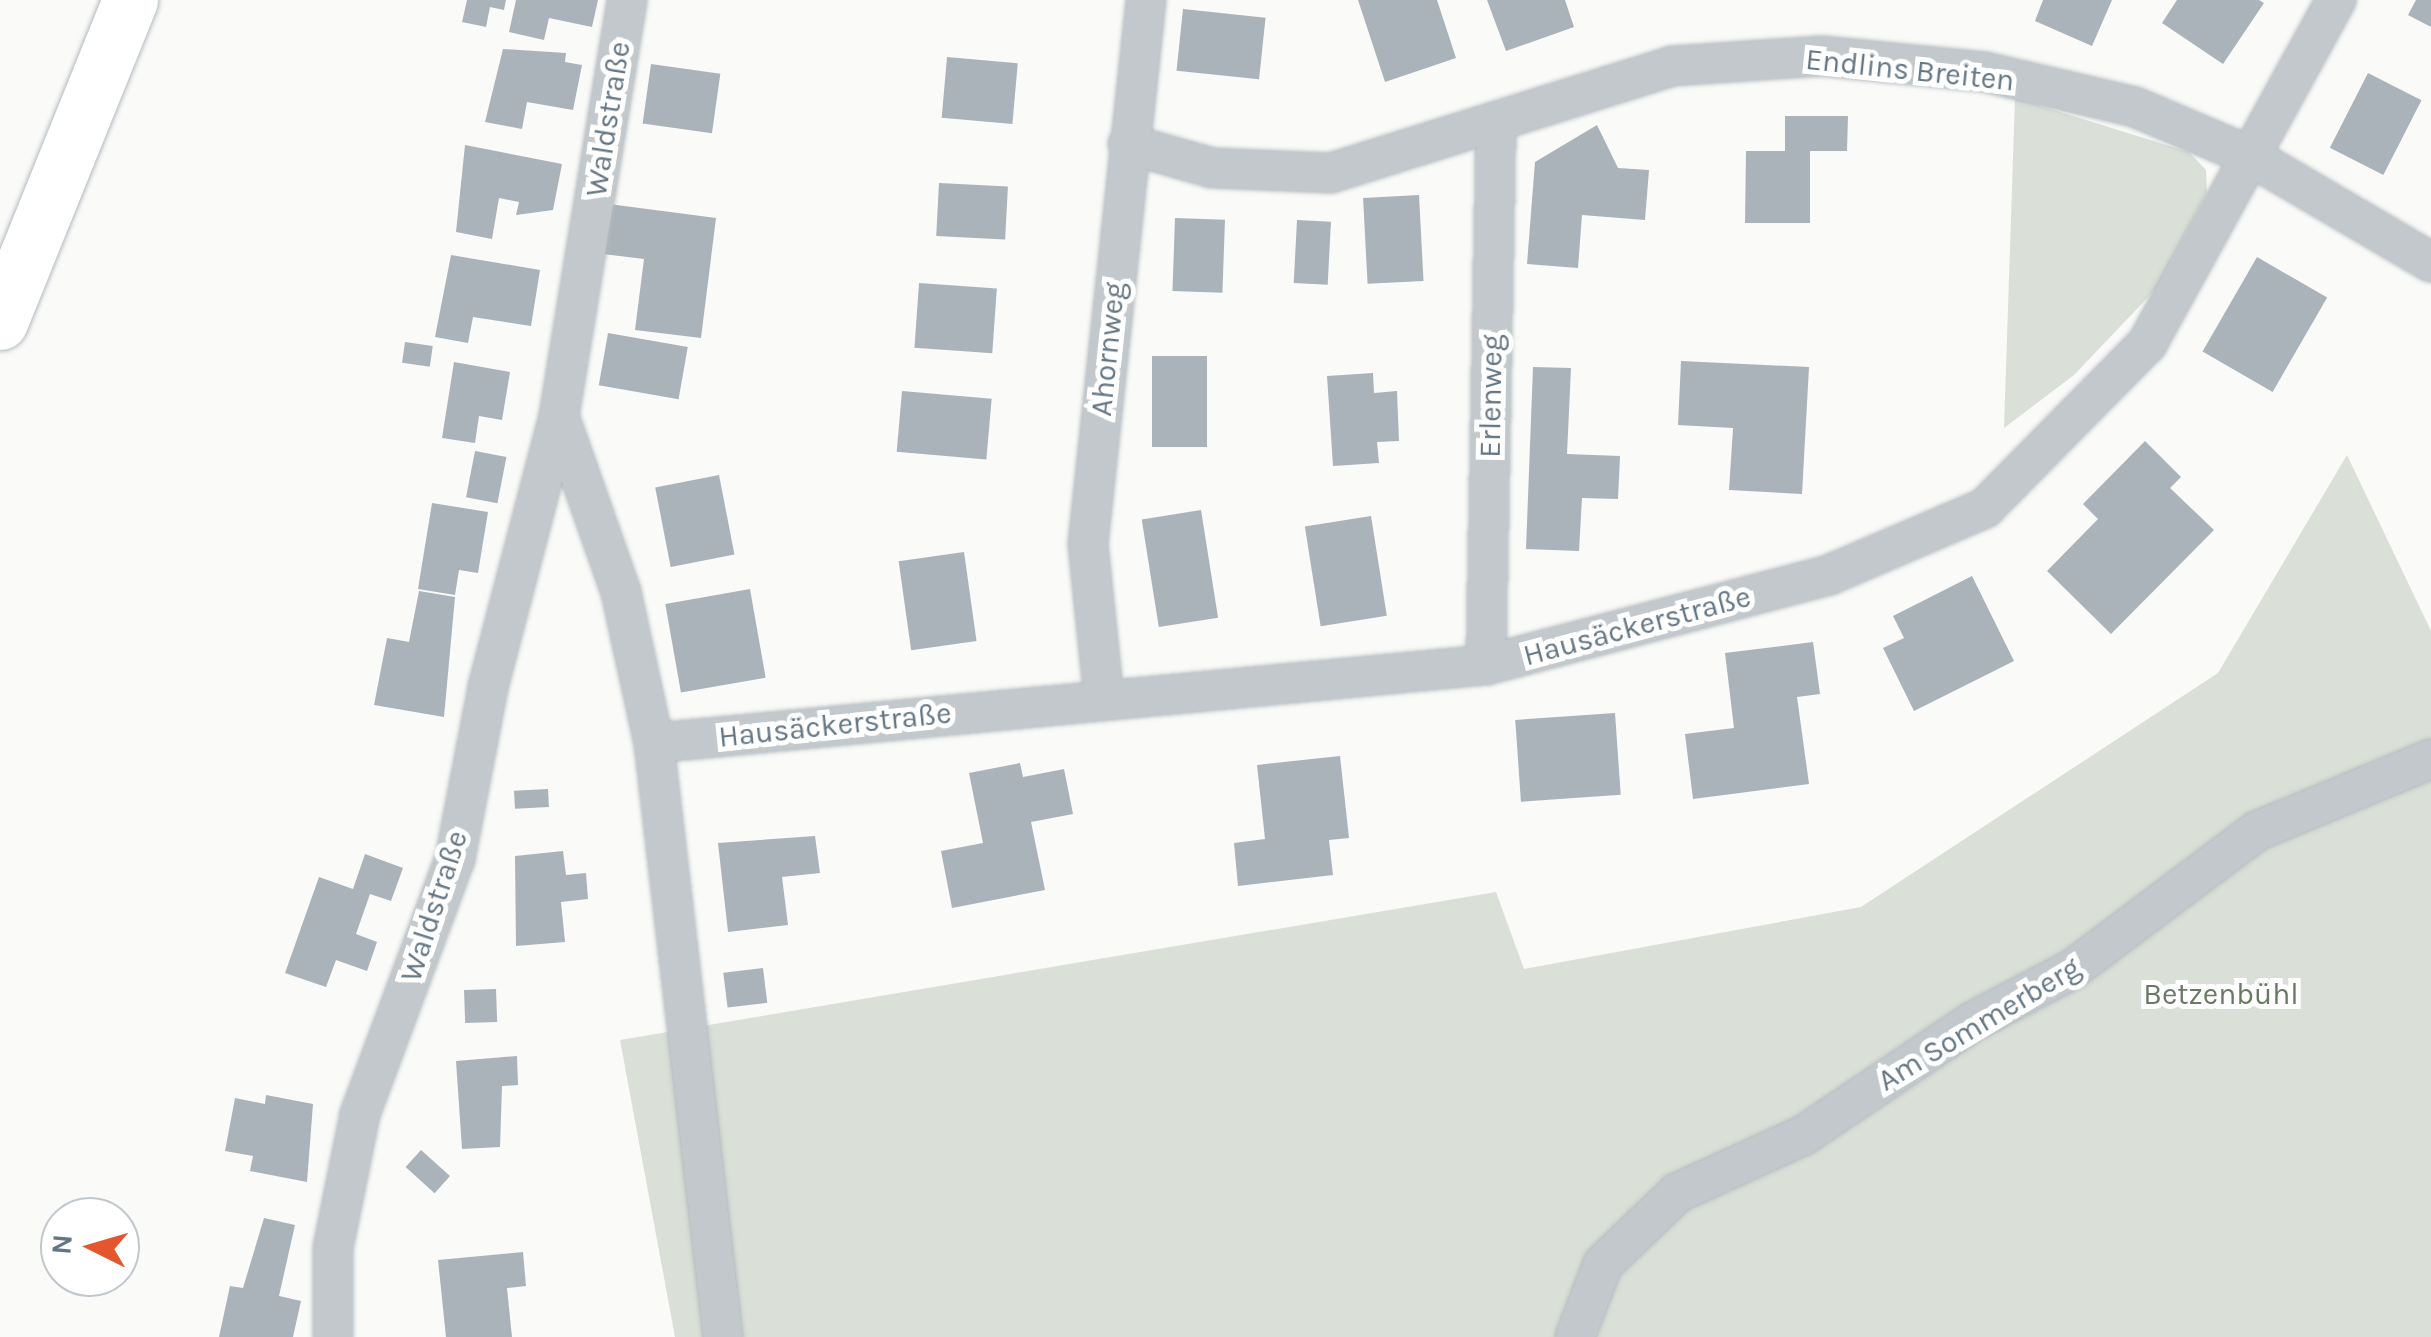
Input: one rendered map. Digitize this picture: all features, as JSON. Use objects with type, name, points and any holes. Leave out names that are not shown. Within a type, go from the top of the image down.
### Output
[{"type":"street","points":[[0,322],[130,0]]},
{"type":"street","name":"Waldstraße","points":[[333,1337],[333,1248],[360,1114],[455,859],[488,687],[559,416],[628,0]]},
{"type":"street","name":"Ahornweg","points":[[1104,699],[1088,544],[1146,0]]},
{"type":"street","name":"Hausäckerstraße","points":[[654,743],[1104,699],[1212,697],[1486,666],[1829,576],[1986,508],[2147,344],[2336,0]]},
{"type":"street","name":"Endlins Breiten","points":[[1128,144],[1212,168],[1331,173],[1496,128],[1672,66],[1822,56],[1984,72],[2135,107],[2250,156],[2431,262]]},
{"type":"street","name":"Erlenweg","points":[[1486,666],[1496,128]]},
{"type":"street","name":"Waldstraße","points":[[559,416],[621,592],[654,743],[723,1337]]},
{"type":"street","name":"Am Sommerberg","points":[[1575,1337],[1603,1264],[1677,1193],[1804,1135],[1972,1022],[2073,968],[2257,831],[2431,759]]},
{"type":"green space","points":[[2015,98],[2189,152],[2206,170],[2207,192],[2155,290],[2074,375],[2004,428]]},
{"type":"green space","name":"Betzenbühl","points":[[2347,455],[2431,631],[2431,1337],[675,1337],[620,1040],[1496,892],[1524,969],[1861,907],[2218,673]]},
{"type":"building","points":[[467,0],[506,0],[504,10],[490,7],[486,27],[462,22]]},
{"type":"building","points":[[516,0],[598,0],[592,27],[549,18],[544,40],[509,32]]},
{"type":"building","points":[[1358,0],[1437,0],[1456,58],[1385,82]]},
{"type":"building","points":[[1487,0],[1565,0],[1574,27],[1506,51]]},
{"type":"building","points":[[2043,0],[2112,0],[2092,46],[2035,21]]},
{"type":"building","points":[[2177,0],[2264,3],[2223,64],[2162,23]]},
{"type":"building","points":[[2416,0],[2431,0],[2431,27],[2408,15]]},
{"type":"building","points":[[1183,9],[1266,18],[1259,79],[1177,71]]},
{"type":"building","points":[[503,49],[566,53],[565,62],[582,65],[573,110],[527,102],[522,129],[485,122]]},
{"type":"building","points":[[947,57],[1018,63],[1012,124],[942,118]]},
{"type":"building","points":[[651,64],[720,74],[712,133],[643,123]]},
{"type":"building","points":[[2368,73],[2421,100],[2383,175],[2330,148]]},
{"type":"building","points":[[1785,116],[1848,116],[1847,151],[1810,151],[1810,223],[1745,223],[1746,151],[1785,151]]},
{"type":"building","points":[[1597,125],[1618,168],[1649,170],[1645,220],[1582,215],[1578,268],[1527,264],[1535,162]]},
{"type":"building","points":[[465,145],[562,164],[553,210],[516,215],[519,202],[499,198],[492,239],[456,232]]},
{"type":"building","points":[[939,183],[1008,187],[1005,240],[936,236]]},
{"type":"building","points":[[1419,195],[1424,281],[1368,284],[1363,198]]},
{"type":"building","points":[[609,204],[716,218],[701,338],[635,330],[644,259],[603,254]]},
{"type":"building","points":[[1175,218],[1225,220],[1222,293],[1172,291]]},
{"type":"building","points":[[1297,220],[1331,222],[1328,285],[1294,283]]},
{"type":"building","points":[[451,255],[540,270],[531,326],[473,317],[468,343],[435,337]]},
{"type":"building","points":[[2257,257],[2327,298],[2273,392],[2202,351]]},
{"type":"building","points":[[919,283],[997,288],[992,353],[914,348]]},
{"type":"building","points":[[608,333],[688,347],[679,399],[599,385]]},
{"type":"building","points":[[405,342],[433,346],[430,367],[402,363]]},
{"type":"building","points":[[1152,356],[1207,356],[1207,447],[1152,447]]},
{"type":"building","points":[[1681,361],[1809,367],[1802,494],[1729,490],[1733,428],[1678,425]]},
{"type":"building","points":[[454,362],[510,372],[502,420],[479,416],[475,443],[442,438]]},
{"type":"building","points":[[1533,367],[1571,368],[1567,454],[1620,456],[1618,499],[1582,498],[1579,551],[1526,549]]},
{"type":"building","points":[[1373,373],[1374,393],[1397,391],[1399,441],[1377,442],[1379,463],[1333,466],[1327,376]]},
{"type":"building","points":[[902,391],[992,399],[986,460],[897,452]]},
{"type":"building","points":[[2145,441],[2181,477],[2170,488],[2214,530],[2111,634],[2047,571],[2098,519],[2083,504]]},
{"type":"building","points":[[475,451],[506,457],[497,503],[466,497]]},
{"type":"building","points":[[719,475],[734,555],[671,567],[655,487]]},
{"type":"building","points":[[432,503],[488,512],[478,573],[459,570],[455,595],[418,589]]},
{"type":"building","points":[[1201,510],[1218,618],[1159,627],[1142,519]]},
{"type":"building","points":[[1371,516],[1387,616],[1321,626],[1305,526]]},
{"type":"building","points":[[964,552],[977,641],[911,650],[899,561]]},
{"type":"building","points":[[1972,576],[2014,661],[1914,711],[1883,648],[1904,638],[1893,616]]},
{"type":"building","points":[[750,589],[766,678],[681,693],[665,604]]},
{"type":"building","points":[[419,591],[455,597],[444,717],[374,705],[387,638],[409,642]]},
{"type":"building","points":[[1813,642],[1820,694],[1797,697],[1809,784],[1693,799],[1685,734],[1734,728],[1725,653]]},
{"type":"building","points":[[1615,713],[1621,795],[1521,802],[1515,720]]},
{"type":"building","points":[[1340,756],[1349,838],[1329,840],[1333,875],[1238,886],[1234,843],[1265,839],[1257,765]]},
{"type":"building","points":[[1020,763],[1023,777],[1064,769],[1073,814],[1031,822],[1045,890],[952,908],[941,851],[983,843],[969,773]]},
{"type":"building","points":[[548,789],[549,807],[515,809],[514,791]]},
{"type":"building","points":[[815,836],[820,873],[782,877],[788,925],[728,932],[718,843]]},
{"type":"building","points":[[563,851],[566,875],[586,873],[588,899],[561,902],[565,942],[516,946],[515,856]]},
{"type":"building","points":[[365,854],[403,868],[391,901],[370,894],[356,934],[377,942],[367,971],[336,960],[326,987],[285,973],[319,877],[353,889]]},
{"type":"building","points":[[763,968],[767,1003],[728,1008],[723,973]]},
{"type":"building","points":[[496,989],[497,1022],[465,1023],[464,990]]},
{"type":"building","points":[[517,1056],[518,1085],[502,1086],[500,1147],[462,1149],[456,1061]]},
{"type":"building","points":[[266,1095],[313,1104],[307,1182],[250,1171],[253,1156],[225,1151],[235,1098],[265,1104]]},
{"type":"building","points":[[421,1150],[450,1176],[435,1193],[406,1167]]},
{"type":"building","points":[[264,1218],[295,1225],[279,1296],[301,1301],[293,1337],[219,1337],[230,1286],[243,1288]]},
{"type":"building","points":[[523,1252],[526,1286],[507,1288],[512,1337],[446,1337],[438,1260]]}]
